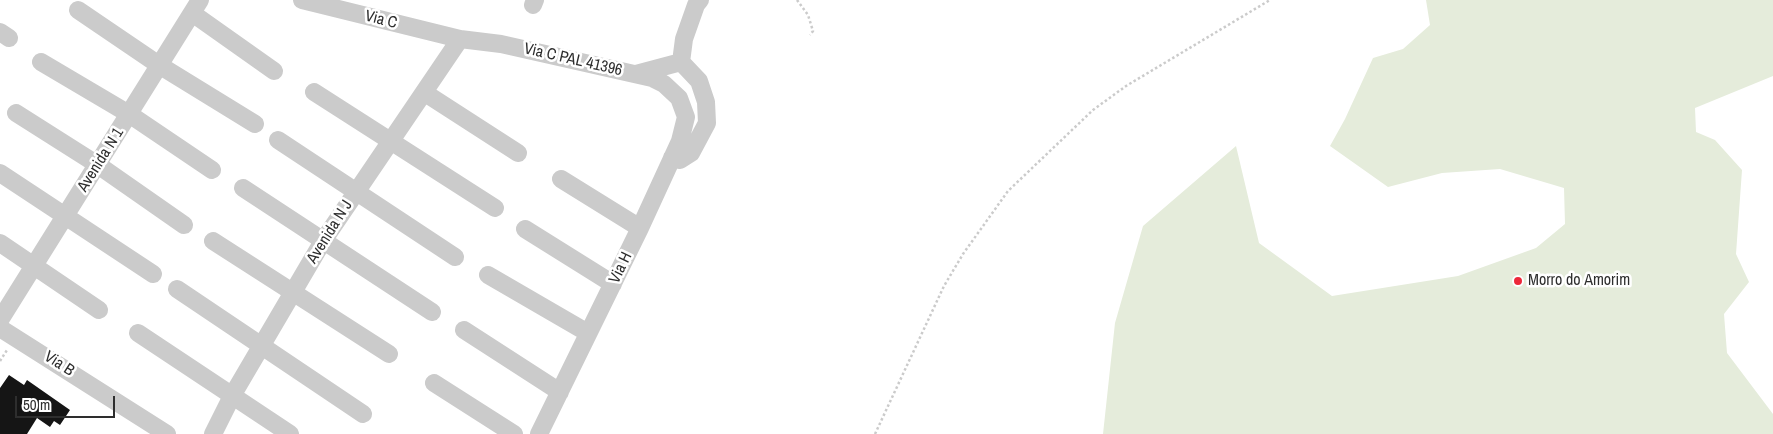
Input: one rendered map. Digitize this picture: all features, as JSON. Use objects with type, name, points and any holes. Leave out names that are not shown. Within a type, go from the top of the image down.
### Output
[{"type":"street","name":"Via C","points":[[302,0],[460,39]]},
{"type":"street","points":[[680,62],[684,39],[696,5],[700,0]]},
{"type":"street","points":[[196,7],[274,71]]},
{"type":"street","name":"Avenida N 1","points":[[0,320],[196,7]]},
{"type":"street","points":[[78,10],[159,65],[256,124]]},
{"type":"street","name":"Via C PAL 41396","points":[[460,39],[501,44],[636,74],[664,84],[679,98]]},
{"type":"street","name":"Avenida N J","points":[[213,434],[261,345],[323,241],[356,190],[392,142],[460,39]]},
{"type":"street","points":[[41,62],[129,114],[212,170]]},
{"type":"street","points":[[636,74],[680,62]]},
{"type":"street","points":[[672,158],[680,160],[691,153],[708,123],[706,102],[699,81],[680,62]]},
{"type":"street","points":[[314,92],[495,208]]},
{"type":"street","points":[[425,93],[518,153]]},
{"type":"street","name":"Via H","points":[[539,434],[640,228],[684,130],[686,117],[679,98]]},
{"type":"street","points":[[16,113],[184,225]]},
{"type":"street","points":[[278,140],[455,257]]},
{"type":"street","points":[[0,173],[153,274]]},
{"type":"street","points":[[561,179],[640,228]]},
{"type":"street","points":[[243,188],[432,312]]},
{"type":"street","points":[[525,229],[613,284]]},
{"type":"street","points":[[213,241],[292,294],[389,354]]},
{"type":"street","points":[[0,243],[99,310]]},
{"type":"street","points":[[488,275],[588,333]]},
{"type":"street","points":[[177,290],[363,414]]},
{"type":"street","name":"Via B","points":[[0,328],[167,434]]},
{"type":"street","points":[[464,330],[560,392]]},
{"type":"street","points":[[138,333],[290,434]]},
{"type":"street","points":[[434,383],[514,434]]},
{"type":"path","points":[[798,0],[808,15],[813,31],[810,35]]},
{"type":"path","points":[[875,434],[944,286],[963,254],[1008,191],[1093,110],[1126,86],[1270,0]]},
{"type":"green space","points":[[1426,0],[1773,0],[1773,76],[1695,108],[1696,132],[1715,140],[1742,170],[1736,254],[1749,282],[1724,314],[1727,353],[1773,414],[1773,434],[1103,434],[1115,323],[1143,226],[1236,146],[1259,243],[1332,296],[1458,276],[1536,248],[1565,224],[1564,188],[1500,169],[1442,173],[1388,187],[1330,146],[1345,119],[1373,58],[1403,49],[1430,25]]},
{"type":"building","points":[[9,375],[24,385],[27,380],[70,410],[60,425],[54,421],[50,427],[37,418],[27,434],[0,434],[0,388]]},
{"type":"place","name":"Morro do Amorim","points":[[1518,281]]}]
